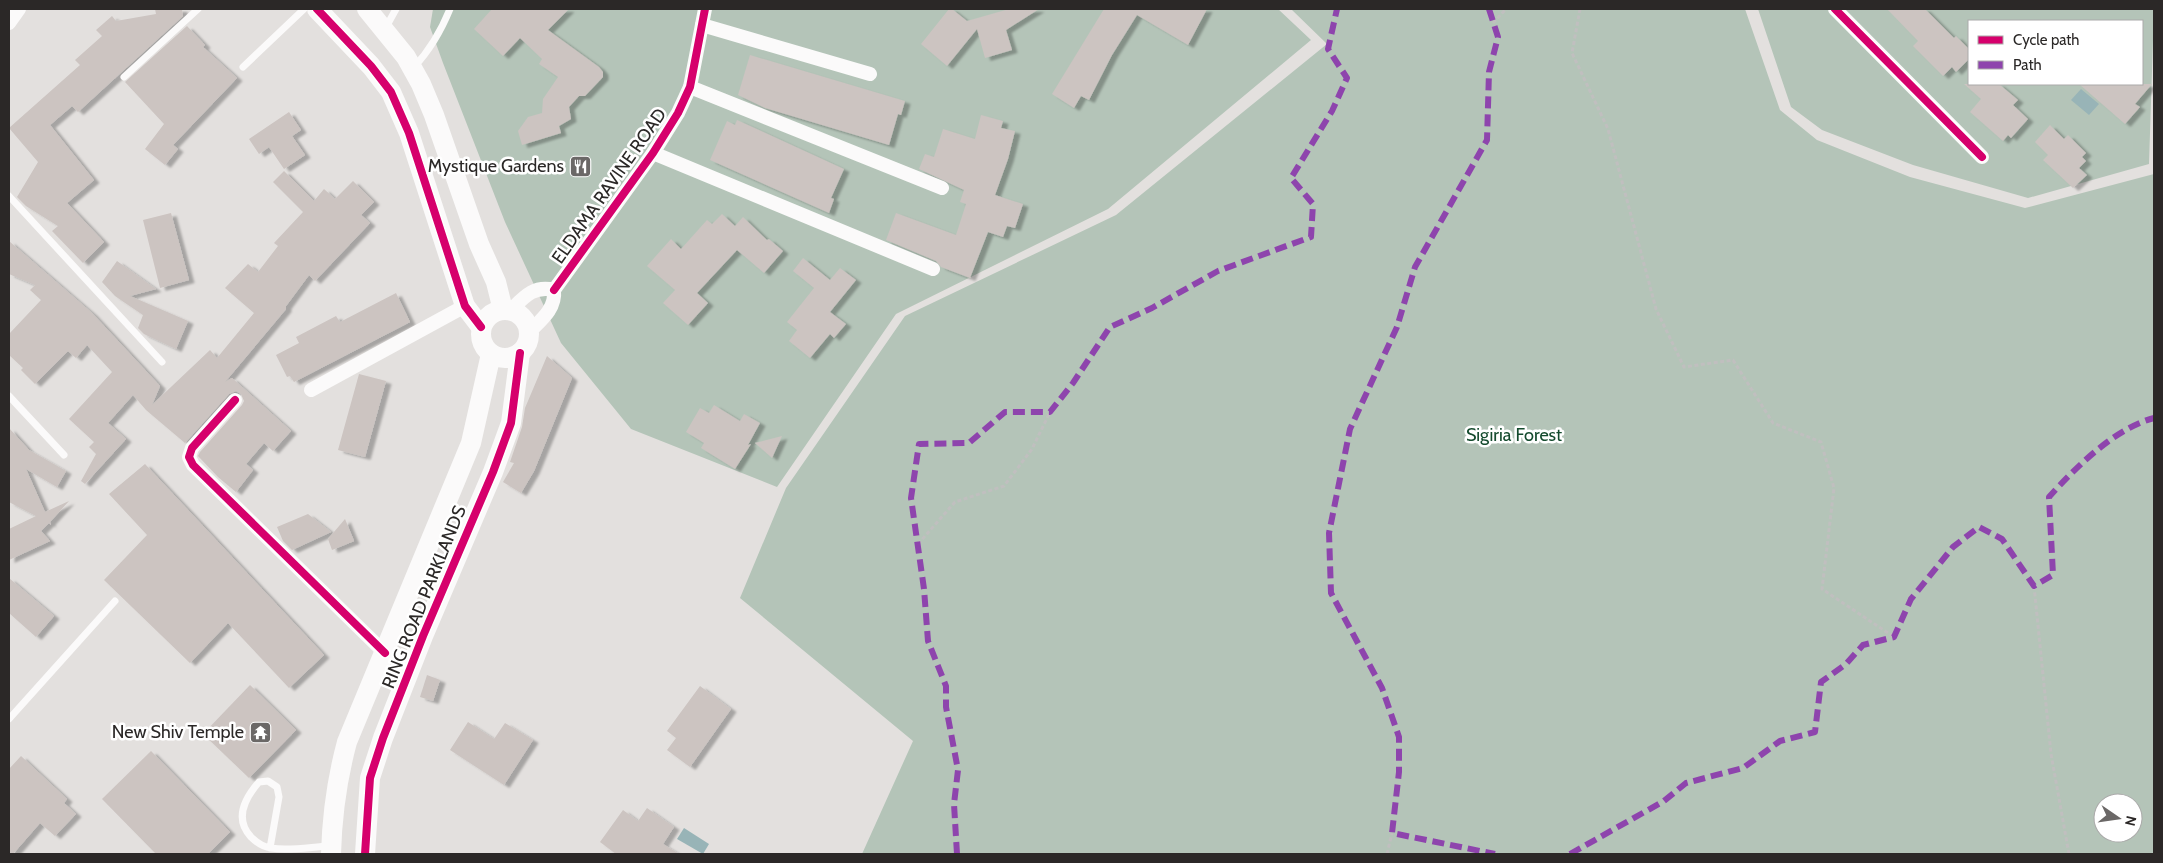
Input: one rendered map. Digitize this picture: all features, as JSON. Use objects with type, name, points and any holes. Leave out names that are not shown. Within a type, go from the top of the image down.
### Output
[{"type":"street","points":[[9,23],[19,9]]},
{"type":"street","points":[[317,9],[371,66],[391,92],[409,133],[465,306],[481,327],[482,342],[491,354],[506,358],[520,352],[528,340],[528,332],[523,318],[507,310],[479,244],[422,84],[385,30],[367,9]]},
{"type":"street","name":"ELDAMA RAVINE ROAD","points":[[507,310],[532,291],[544,288],[554,290],[653,153],[678,112],[690,87],[705,9]]},
{"type":"street","points":[[1835,9],[1982,157]]},
{"type":"street","points":[[702,25],[870,74]]},
{"type":"street","points":[[690,87],[942,188]]},
{"type":"street","points":[[653,153],[933,269]]},
{"type":"street","points":[[528,332],[550,310],[554,290]]},
{"type":"street","points":[[311,390],[465,306]]},
{"type":"street","points":[[481,327],[489,315],[507,310]]},
{"type":"street","name":"RING ROAD PARKLANDS","points":[[365,854],[370,778],[383,738],[511,423],[520,352]]},
{"type":"street","name":"RING ROAD PARKLANDS","points":[[331,850],[335,796],[347,742],[471,443],[491,354]]},
{"type":"street","points":[[235,400],[192,448],[189,457],[193,465],[385,653]]},
{"type":"street","points":[[396,625],[424,636]]},
{"type":"lane","points":[[124,77],[198,9]]},
{"type":"lane","points":[[244,67],[304,9]]},
{"type":"lane","points":[[385,30],[396,9]]},
{"type":"lane","points":[[412,69],[427,54],[442,30],[450,9]]},
{"type":"lane","points":[[9,196],[162,362]]},
{"type":"lane","points":[[9,396],[64,455]]},
{"type":"lane","points":[[9,719],[115,601]]},
{"type":"lane","points":[[270,848],[279,797],[277,787],[268,780],[258,782],[250,792],[242,812],[242,824],[255,842],[270,848],[331,850]]},
{"type":"path","points":[[1493,22],[1506,9]]},
{"type":"path","points":[[1580,9],[1572,53],[1608,129],[1656,308],[1684,366],[1733,360],[1774,423],[1821,442],[1834,488],[1822,589],[1894,637]]},
{"type":"path","points":[[918,544],[955,502],[1004,486],[1032,449],[1050,412]]},
{"type":"path","points":[[2034,586],[2051,754],[2069,854]]},
{"type":"path","points":[[1387,854],[1392,833]]},
{"type":"green space","points":[[433,9],[1278,9],[1311,40],[1108,209],[896,314],[777,487],[631,429],[561,343],[505,222],[443,63],[430,27]]},
{"type":"green space","name":"Sigiria Forest","points":[[1291,9],[1745,9],[1780,110],[1817,140],[1910,177],[2025,208],[2154,174],[2154,854],[862,854],[913,741],[740,598],[786,488],[905,316],[1116,215],[1327,44]]},
{"type":"green space","points":[[1758,9],[2154,9],[2149,164],[2028,198],[1913,165],[1822,130],[1791,107]]},
{"type":"water","points":[[2081,89],[2099,104],[2089,115],[2071,100]]},
{"type":"water","points":[[684,828],[709,844],[703,854],[677,839]]},
{"type":"building","points":[[155,9],[182,9],[183,16],[78,112],[72,106],[50,125],[94,180],[67,203],[104,242],[83,263],[52,231],[58,226],[26,206],[17,197],[38,162],[9,128],[80,65],[75,60],[102,36],[96,30],[112,16],[116,21],[156,14]]},
{"type":"building","points":[[492,9],[569,9],[548,30],[599,67],[603,72],[603,77],[585,96],[579,96],[569,107],[571,119],[559,126],[561,133],[522,145],[518,131],[528,117],[542,113],[543,99],[558,77],[539,64],[542,59],[520,38],[503,56],[474,29]]},
{"type":"building","points":[[949,9],[952,9],[967,21],[1009,9],[1039,9],[1006,30],[1012,50],[985,58],[977,29],[947,66],[921,44]]},
{"type":"building","points":[[1104,9],[1207,9],[1188,45],[1137,15],[1112,55],[1089,100],[1081,96],[1074,108],[1052,94]]},
{"type":"building","points":[[1887,9],[1925,9],[1954,38],[1956,36],[1968,48],[1968,60],[1956,72],[1952,67],[1943,76],[1913,46],[1918,41]]},
{"type":"building","points":[[187,26],[205,45],[203,47],[237,78],[173,145],[178,149],[165,165],[145,149],[164,124],[125,82]]},
{"type":"building","points":[[750,55],[905,101],[901,115],[898,114],[889,145],[765,108],[738,95]]},
{"type":"building","points":[[1964,84],[2000,85],[2018,100],[2013,105],[2028,119],[2011,138],[2008,135],[2003,141],[1970,112],[1981,99]]},
{"type":"building","points":[[2152,84],[2135,104],[2140,107],[2125,124],[2080,85]]},
{"type":"building","points":[[289,112],[301,130],[292,136],[305,155],[284,169],[269,147],[259,154],[249,139]]},
{"type":"building","points":[[981,115],[1003,121],[1001,128],[1015,131],[1008,159],[995,195],[1023,204],[1015,228],[1007,226],[1003,237],[988,232],[970,278],[941,267],[936,261],[886,240],[896,213],[956,235],[966,204],[960,202],[964,190],[919,169],[925,154],[934,157],[943,129],[975,139]]},
{"type":"building","points":[[737,120],[844,169],[831,198],[834,199],[829,213],[710,160],[727,121],[735,125]]},
{"type":"building","points":[[2050,125],[2064,139],[2068,135],[2086,153],[2082,157],[2086,161],[2079,168],[2087,175],[2073,188],[2043,160],[2048,155],[2035,142]]},
{"type":"building","points":[[284,171],[314,201],[324,189],[335,199],[353,181],[374,202],[361,215],[370,223],[315,281],[309,275],[286,306],[286,309],[225,382],[232,378],[291,431],[273,451],[264,443],[246,464],[253,470],[236,492],[198,456],[242,405],[244,401],[241,394],[236,391],[229,394],[185,443],[146,410],[133,395],[108,423],[126,439],[85,484],[81,481],[96,454],[89,447],[94,442],[69,419],[112,372],[87,345],[76,358],[68,351],[35,384],[21,370],[23,368],[9,355],[9,334],[41,300],[30,290],[35,285],[9,274],[9,241],[92,313],[160,386],[152,405],[210,350],[217,358],[254,313],[225,288],[248,264],[258,272],[278,246],[274,243],[303,212],[273,182]]},
{"type":"building","points":[[171,213],[189,280],[160,288],[143,220]]},
{"type":"building","points":[[722,214],[735,226],[743,217],[767,240],[769,239],[783,251],[764,273],[737,250],[697,293],[708,303],[688,325],[663,303],[675,290],[647,266],[671,239],[681,249],[707,220],[712,224]]},
{"type":"building","points":[[803,258],[830,280],[840,268],[856,280],[830,312],[846,324],[834,338],[830,334],[810,358],[789,341],[797,330],[787,322],[814,288],[793,271]]},
{"type":"building","points":[[117,261],[156,289],[130,296],[188,321],[176,349],[144,334],[138,328],[143,315],[115,296],[102,282]]},
{"type":"building","points":[[396,293],[410,322],[294,382],[290,376],[287,377],[276,355],[299,343],[296,337],[336,316],[340,322]]},
{"type":"building","points":[[547,356],[572,378],[534,471],[521,493],[503,482],[514,463],[510,462],[522,427],[525,408]]},
{"type":"building","points":[[359,374],[386,381],[365,457],[338,450]]},
{"type":"building","points":[[714,405],[740,421],[744,414],[760,423],[748,445],[751,444],[735,469],[701,448],[704,443],[686,432],[700,408],[709,413]]},
{"type":"building","points":[[9,428],[29,450],[66,471],[57,487],[26,469],[45,512],[69,501],[50,522],[51,525],[49,523],[41,531],[50,541],[9,560],[9,529],[36,516],[9,502]]},
{"type":"building","points":[[782,436],[772,458],[755,443]]},
{"type":"building","points":[[145,464],[324,655],[289,688],[228,623],[190,663],[104,580],[147,535],[109,494]]},
{"type":"building","points":[[308,514],[331,532],[292,550],[283,541],[277,527]]},
{"type":"building","points":[[345,519],[354,541],[332,550],[328,539]]},
{"type":"building","points":[[9,578],[54,616],[36,637],[9,613]]},
{"type":"building","points":[[427,675],[440,680],[433,701],[420,697]]},
{"type":"building","points":[[250,685],[296,730],[249,778],[203,734]]},
{"type":"building","points":[[700,686],[731,709],[690,767],[667,750],[676,738],[667,731]]},
{"type":"building","points":[[468,722],[494,739],[505,723],[533,740],[504,785],[450,750]]},
{"type":"building","points":[[151,751],[230,832],[208,854],[156,854],[102,799]]},
{"type":"building","points":[[21,756],[67,799],[64,803],[76,814],[55,836],[40,823],[13,854],[9,854],[9,769]]},
{"type":"building","points":[[647,808],[674,827],[663,844],[679,854],[616,854],[600,842],[623,810],[638,821]]},
{"type":"marked path","points":[[957,854],[954,804],[958,770],[946,707],[946,686],[928,641],[924,589],[911,498],[919,444],[969,443],[1005,412],[1050,412],[1073,383],[1110,327],[1152,308],[1218,271],[1311,237],[1313,204],[1291,178],[1332,111],[1347,78],[1328,49],[1337,9]]},
{"type":"marked path","points":[[1489,9],[1498,37],[1489,72],[1487,140],[1415,267],[1397,327],[1350,429],[1329,533],[1331,593],[1382,688],[1399,737],[1399,772],[1392,833],[1495,854]]},
{"type":"marked path","points":[[1570,854],[1664,801],[1686,783],[1743,768],[1780,741],[1815,732],[1821,682],[1846,664],[1863,645],[1894,637],[1911,599],[1953,547],[1979,527],[2002,539],[2034,586],[2053,575],[2049,497],[2083,462],[2110,440],[2125,430],[2154,418]]},
{"type":"cycle path","points":[[317,9],[371,66],[391,92],[409,133],[465,306],[481,327]]},
{"type":"cycle path","points":[[554,290],[653,153],[678,113],[690,87],[705,9]]},
{"type":"cycle path","points":[[1835,9],[1982,157]]},
{"type":"cycle path","points":[[365,854],[370,778],[383,738],[423,636],[493,472],[511,423],[520,353]]},
{"type":"cycle path","points":[[235,400],[192,448],[189,457],[193,465],[385,653]]},
{"type":"place","name":"Mystique Gardens","points":[[580,166]]},
{"type":"place","name":"New Shiv Temple","points":[[260,732]]}]
